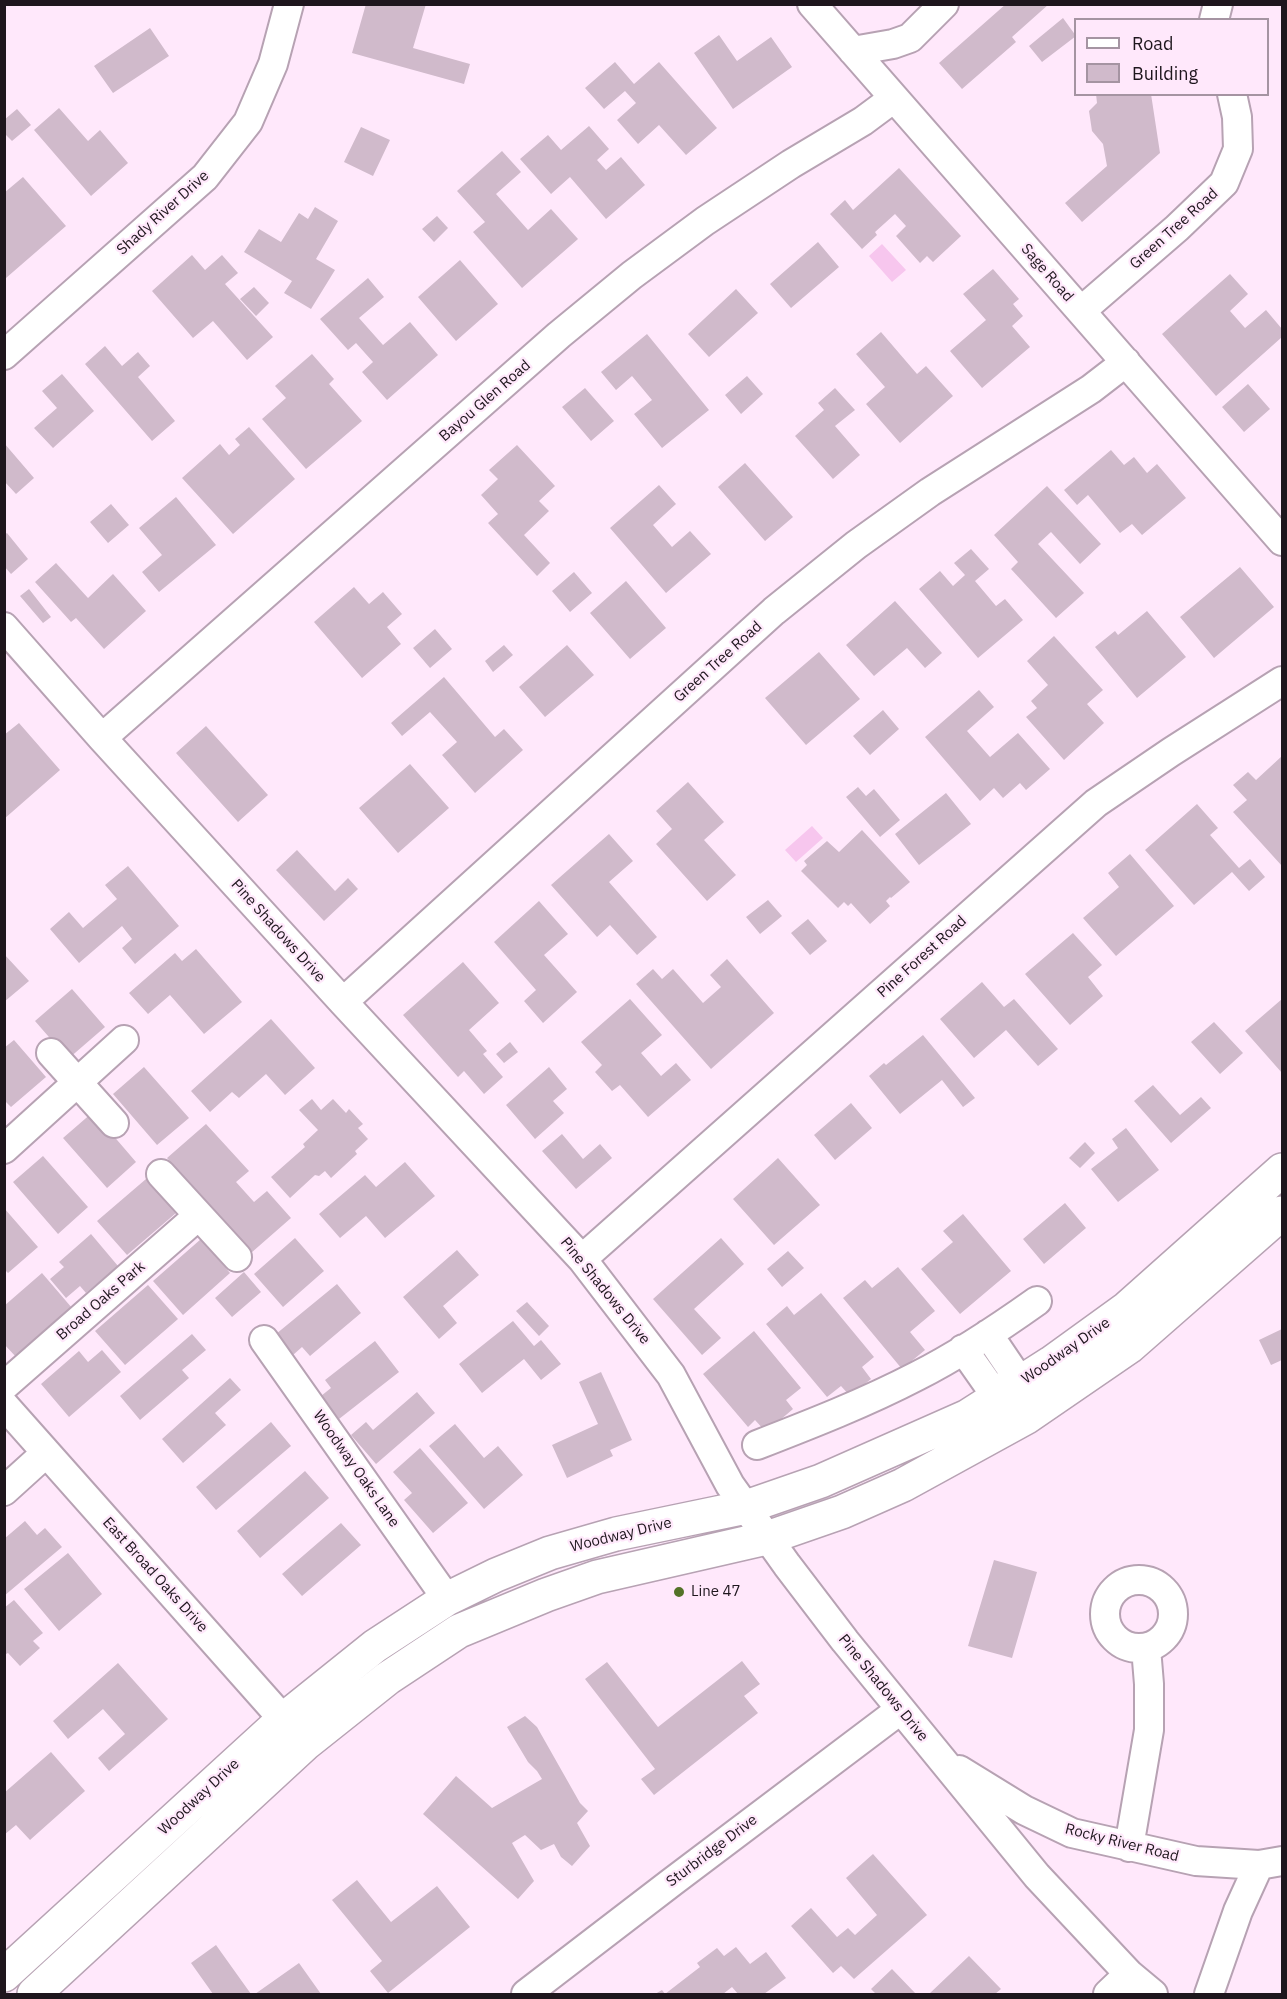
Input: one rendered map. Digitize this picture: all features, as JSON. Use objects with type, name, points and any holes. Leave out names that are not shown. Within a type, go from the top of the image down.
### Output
[{"type":"main road","name":"Woodway Drive","points":[[4,1975],[284,1719],[375,1646],[447,1599],[496,1575],[550,1553],[616,1534],[746,1507],[821,1481],[968,1416],[1051,1363],[1127,1308],[1282,1170]]},
{"type":"main road","points":[[34,1995],[305,1744],[388,1678],[459,1631],[546,1595],[597,1577],[767,1538],[842,1512],[903,1485],[1027,1417],[1130,1347],[1282,1213]]},
{"type":"main road","points":[[1225,1220],[1248,1243]]},
{"type":"main road","points":[[1010,1390],[1027,1417]]},
{"type":"main road","points":[[641,1567],[659,1548],[736,1524],[746,1507]]},
{"type":"main road","points":[[36,1948],[59,1972]]},
{"type":"street","name":"Shady River Drive","points":[[4,355],[206,177],[248,122],[273,64],[289,4]]},
{"type":"street","name":"Sage Road","points":[[812,4],[1282,541]]},
{"type":"street","points":[[853,51],[893,44],[910,38],[944,4]]},
{"type":"street","name":"Green Tree Road","points":[[1081,311],[1178,228],[1224,183],[1238,149],[1237,117],[1232,96]]},
{"type":"street","name":"Bayou Glen Road","points":[[102,738],[559,335],[632,275],[705,221],[791,164],[863,121],[894,98]]},
{"type":"street","name":"Green Tree Road","points":[[343,1002],[774,611],[856,545],[902,512],[1091,389],[1126,362]]},
{"type":"street","name":"Pine Shadows Drive","points":[[4,627],[343,1002],[582,1259],[671,1375],[730,1485],[845,1641],[1037,1876],[1129,1974],[1153,1995]]},
{"type":"street","name":"Pine Forest Road","points":[[582,1259],[1096,803],[1282,681]]},
{"type":"street","points":[[4,1149],[124,1040]]},
{"type":"street","points":[[51,1053],[114,1123]]},
{"type":"street","points":[[160,1174],[237,1257]]},
{"type":"street","name":"Broad Oaks Park","points":[[4,1386],[198,1216]]},
{"type":"street","points":[[757,1445],[826,1419],[919,1375],[988,1334],[1037,1301]]},
{"type":"street","points":[[963,1349],[989,1386],[1010,1390],[1013,1371],[988,1334]]},
{"type":"street","name":"Woodway Oaks Lane","points":[[264,1340],[447,1599]]},
{"type":"street","name":"East Broad Oaks Drive","points":[[4,1405],[305,1744]]},
{"type":"street","points":[[4,1491],[46,1453]]},
{"type":"street","points":[[1129,1847],[1149,1730],[1146,1648]]},
{"type":"street","name":"Sturbridge Drive","points":[[526,1995],[672,1881],[900,1710]]},
{"type":"street","name":"Rocky River Road","points":[[942,1760],[1024,1810],[1072,1833],[1196,1861],[1271,1863]]},
{"type":"street","points":[[1209,1995],[1238,1911],[1271,1863]]},
{"type":"street","points":[[1108,1995],[1129,1974]]},
{"type":"shaded area","points":[[882,244],[906,270],[892,282],[869,256]]},
{"type":"shaded area","points":[[812,826],[823,838],[796,862],[785,850]]},
{"type":"building","points":[[366,4],[426,4],[413,48],[470,64],[464,84],[352,53]]},
{"type":"building","points":[[1006,4],[1049,4],[1012,37],[1016,42],[962,89],[939,63]]},
{"type":"building","points":[[1063,18],[1074,33],[1074,38],[1042,62],[1029,46]]},
{"type":"building","points":[[150,28],[169,56],[113,93],[94,66]]},
{"type":"building","points":[[719,35],[737,61],[771,37],[792,67],[733,109],[694,53]]},
{"type":"building","points":[[615,62],[634,84],[659,62],[717,128],[686,155],[659,125],[638,144],[617,120],[636,103],[625,91],[604,109],[585,88]]},
{"type":"building","points":[[1096,96],[1151,96],[1160,153],[1082,222],[1065,203],[1107,166],[1103,144],[1092,131],[1089,111],[1097,103]]},
{"type":"building","points":[[59,108],[88,141],[100,130],[128,163],[91,196],[34,130]]},
{"type":"building","points":[[17,109],[31,125],[12,141],[4,133],[4,120]]},
{"type":"building","points":[[589,126],[609,149],[597,160],[606,170],[621,157],[645,185],[606,219],[570,177],[551,194],[520,159],[548,135],[561,150]]},
{"type":"building","points":[[361,127],[390,140],[373,176],[344,162]]},
{"type":"building","points":[[502,151],[521,172],[496,194],[528,230],[551,209],[578,239],[522,288],[473,232],[485,222],[457,191]]},
{"type":"building","points":[[899,168],[961,236],[933,262],[927,256],[920,263],[896,236],[906,226],[895,214],[875,232],[877,235],[862,249],[830,214],[845,200],[853,210]]},
{"type":"building","points":[[23,177],[66,226],[6,278],[4,276],[4,193]]},
{"type":"building","points":[[315,207],[338,221],[316,259],[335,270],[311,309],[284,293],[292,281],[244,252],[259,229],[281,242],[299,213],[308,219]]},
{"type":"building","points":[[437,216],[448,228],[434,242],[422,229]]},
{"type":"building","points":[[818,242],[839,267],[791,308],[770,284]]},
{"type":"building","points":[[192,255],[205,270],[222,255],[238,273],[225,284],[273,337],[247,360],[213,321],[193,338],[152,291]]},
{"type":"building","points":[[460,260],[498,304],[456,341],[418,297]]},
{"type":"building","points":[[993,269],[1019,299],[1013,304],[1023,316],[1012,326],[1030,347],[982,388],[950,351],[986,320],[963,294]]},
{"type":"building","points":[[1230,274],[1248,294],[1230,311],[1245,328],[1266,310],[1282,329],[1282,337],[1216,396],[1162,334]]},
{"type":"building","points":[[368,278],[384,297],[359,318],[383,345],[410,322],[438,355],[387,400],[362,372],[373,362],[356,343],[348,350],[320,319]]},
{"type":"building","points":[[254,287],[269,303],[256,316],[240,299]]},
{"type":"building","points":[[736,289],[758,313],[709,357],[688,334]]},
{"type":"building","points":[[881,332],[917,374],[926,366],[953,396],[900,443],[866,404],[885,387],[856,354]]},
{"type":"building","points":[[647,334],[709,410],[662,448],[634,414],[652,400],[632,376],[616,390],[601,372]]},
{"type":"building","points":[[105,346],[122,366],[138,352],[150,366],[138,377],[175,421],[152,441],[85,364]]},
{"type":"building","points":[[312,354],[334,379],[329,384],[362,421],[306,469],[262,419],[286,398],[275,386]]},
{"type":"building","points":[[62,374],[94,411],[53,448],[34,428],[57,408],[42,391]]},
{"type":"building","points":[[747,376],[763,394],[741,414],[725,395]]},
{"type":"building","points":[[1248,384],[1270,409],[1244,432],[1222,407]]},
{"type":"building","points":[[585,388],[614,421],[591,441],[562,407]]},
{"type":"building","points":[[835,388],[855,410],[835,426],[860,455],[833,479],[795,436],[824,410],[818,403]]},
{"type":"building","points":[[249,427],[295,479],[233,534],[182,478],[220,444],[229,455],[240,445],[235,439]]},
{"type":"building","points":[[4,443],[34,478],[16,494],[4,481]]},
{"type":"building","points":[[517,445],[555,486],[539,501],[549,511],[524,535],[550,563],[537,576],[488,523],[498,514],[481,495],[498,479],[489,470]]},
{"type":"building","points":[[1111,450],[1124,465],[1134,457],[1147,473],[1157,464],[1186,498],[1142,535],[1132,524],[1120,533],[1088,495],[1077,505],[1064,490]]},
{"type":"building","points":[[745,463],[793,517],[765,541],[718,487]]},
{"type":"building","points":[[659,485],[676,504],[653,525],[672,547],[690,531],[711,554],[666,593],[610,528]]},
{"type":"building","points":[[1047,486],[1101,544],[1080,564],[1051,532],[1038,544],[1084,593],[1056,618],[1011,569],[1018,562],[994,535]]},
{"type":"building","points":[[176,497],[216,545],[159,592],[142,572],[162,555],[139,528]]},
{"type":"building","points":[[111,504],[129,525],[108,543],[90,522]]},
{"type":"building","points":[[7,533],[28,559],[11,574],[4,566],[4,535]]},
{"type":"building","points":[[971,549],[989,569],[975,581],[996,606],[1005,599],[1023,620],[978,658],[919,589],[940,571],[953,586],[965,575],[954,563]]},
{"type":"building","points":[[56,563],[88,598],[113,574],[146,611],[104,649],[76,618],[71,622],[35,582]]},
{"type":"building","points":[[1240,567],[1274,607],[1214,658],[1180,617]]},
{"type":"building","points":[[574,572],[592,593],[570,612],[552,591]]},
{"type":"building","points":[[626,581],[666,628],[630,659],[590,613]]},
{"type":"building","points":[[354,587],[369,604],[383,592],[402,614],[387,627],[401,644],[362,678],[314,622]]},
{"type":"building","points":[[29,589],[51,617],[43,623],[20,596]]},
{"type":"building","points":[[895,601],[942,653],[925,668],[907,648],[874,676],[846,645]]},
{"type":"building","points":[[1147,611],[1186,657],[1137,698],[1095,647],[1115,631],[1118,635]]},
{"type":"building","points":[[435,629],[452,649],[430,668],[413,648]]},
{"type":"building","points":[[1054,636],[1103,690],[1087,704],[1104,723],[1064,760],[1026,717],[1037,708],[1031,701],[1048,685],[1027,661]]},
{"type":"building","points":[[504,645],[513,655],[493,672],[485,661]]},
{"type":"building","points":[[567,645],[594,675],[545,717],[519,687]]},
{"type":"building","points":[[819,652],[860,699],[806,745],[765,698]]},
{"type":"building","points":[[444,677],[495,737],[504,729],[523,750],[475,793],[442,755],[457,742],[430,712],[402,736],[391,723]]},
{"type":"building","points":[[979,690],[994,707],[967,731],[990,757],[1018,733],[1050,769],[1026,790],[1020,783],[1003,798],[994,788],[980,801],[925,737]]},
{"type":"building","points":[[883,710],[899,729],[870,755],[853,736]]},
{"type":"building","points":[[19,723],[60,770],[4,819],[4,735]]},
{"type":"building","points":[[206,726],[268,795],[238,822],[176,753]]},
{"type":"building","points":[[1282,756],[1282,866],[1233,812],[1247,800],[1233,785],[1248,772],[1256,780]]},
{"type":"building","points":[[410,764],[449,808],[398,853],[359,808]]},
{"type":"building","points":[[688,782],[724,822],[704,840],[736,875],[707,901],[656,844],[672,829],[656,811]]},
{"type":"building","points":[[858,787],[866,796],[874,789],[900,820],[880,837],[846,797]]},
{"type":"building","points":[[946,793],[971,824],[919,865],[895,834]]},
{"type":"building","points":[[1197,804],[1218,828],[1210,835],[1239,868],[1250,859],[1265,877],[1249,891],[1232,872],[1194,905],[1145,850]]},
{"type":"building","points":[[862,830],[910,882],[886,901],[890,906],[870,924],[851,903],[848,906],[844,902],[838,908],[801,871],[807,865],[804,861],[827,841],[839,852]]},
{"type":"building","points":[[609,834],[633,861],[609,882],[657,937],[637,955],[610,925],[597,937],[551,885]]},
{"type":"building","points":[[297,850],[335,891],[348,878],[358,889],[324,921],[276,870]]},
{"type":"building","points":[[1130,854],[1174,906],[1116,956],[1083,918],[1119,887],[1108,873]]},
{"type":"building","points":[[128,866],[179,926],[135,964],[122,948],[132,939],[122,926],[79,963],[50,929],[69,912],[83,928],[117,899],[105,885]]},
{"type":"building","points":[[768,900],[782,916],[760,934],[746,917]]},
{"type":"building","points":[[539,901],[568,934],[544,955],[577,992],[543,1023],[524,1001],[536,990],[494,942]]},
{"type":"building","points":[[808,919],[827,941],[810,955],[791,933]]},
{"type":"building","points":[[1073,933],[1102,965],[1088,977],[1103,996],[1070,1025],[1025,974]]},
{"type":"building","points":[[196,949],[242,1002],[204,1034],[170,995],[148,1014],[129,993],[175,953],[182,961]]},
{"type":"building","points":[[4,954],[29,981],[4,1002]]},
{"type":"building","points":[[727,959],[774,1013],[711,1069],[636,984],[653,969],[662,979],[673,969],[703,1003],[721,987],[710,975]]},
{"type":"building","points":[[463,962],[499,1003],[469,1030],[487,1051],[483,1054],[503,1077],[484,1094],[464,1071],[458,1077],[403,1015]]},
{"type":"building","points":[[982,982],[1004,1007],[1014,999],[1058,1049],[1038,1066],[1006,1030],[974,1058],[940,1019]]},
{"type":"building","points":[[72,989],[105,1027],[68,1059],[35,1021]]},
{"type":"building","points":[[630,999],[662,1035],[641,1053],[661,1076],[676,1063],[691,1080],[648,1117],[620,1085],[612,1091],[595,1072],[602,1065],[581,1042]]},
{"type":"building","points":[[1282,999],[1282,1073],[1245,1031]]},
{"type":"building","points":[[271,1019],[315,1068],[285,1095],[266,1074],[239,1098],[232,1092],[210,1112],[191,1091]]},
{"type":"building","points":[[1214,1022],[1243,1053],[1220,1074],[1191,1042]]},
{"type":"building","points":[[923,1035],[975,1098],[963,1107],[942,1080],[900,1114],[869,1076]]},
{"type":"building","points":[[14,1040],[46,1077],[11,1107],[4,1100],[4,1048]]},
{"type":"building","points":[[510,1042],[518,1052],[504,1063],[496,1054]]},
{"type":"building","points":[[144,1067],[189,1118],[157,1145],[113,1094]]},
{"type":"building","points":[[549,1067],[567,1089],[553,1101],[564,1113],[535,1139],[506,1105]]},
{"type":"building","points":[[1153,1085],[1180,1115],[1201,1097],[1211,1108],[1171,1143],[1134,1101]]},
{"type":"building","points":[[312,1099],[321,1110],[333,1099],[346,1113],[349,1109],[363,1124],[358,1128],[368,1139],[355,1151],[357,1154],[331,1178],[325,1171],[319,1176],[315,1175],[290,1198],[271,1177],[305,1147],[303,1144],[318,1130],[299,1110]]},
{"type":"building","points":[[851,1103],[872,1128],[835,1160],[814,1135]]},
{"type":"building","points":[[93,1112],[136,1162],[107,1188],[63,1138]]},
{"type":"building","points":[[206,1124],[249,1171],[236,1182],[254,1202],[267,1191],[291,1218],[251,1253],[167,1158]]},
{"type":"building","points":[[1126,1128],[1159,1170],[1118,1202],[1091,1169],[1118,1148],[1112,1139]]},
{"type":"building","points":[[562,1134],[583,1159],[600,1144],[612,1158],[576,1189],[542,1151]]},
{"type":"building","points":[[1085,1142],[1095,1153],[1080,1168],[1069,1158]]},
{"type":"building","points":[[43,1156],[88,1207],[58,1234],[13,1182]]},
{"type":"building","points":[[778,1158],[820,1205],[774,1245],[733,1199]]},
{"type":"building","points":[[405,1162],[435,1196],[385,1238],[366,1216],[340,1238],[319,1214],[365,1175],[376,1187]]},
{"type":"building","points":[[146,1179],[176,1213],[127,1255],[97,1221]]},
{"type":"building","points":[[1065,1203],[1086,1228],[1044,1264],[1023,1239]]},
{"type":"building","points":[[4,1208],[38,1247],[8,1273],[4,1269]]},
{"type":"building","points":[[963,1214],[1011,1271],[960,1314],[921,1269],[953,1242],[943,1231]]},
{"type":"building","points":[[91,1234],[118,1266],[86,1293],[80,1286],[66,1298],[50,1279],[64,1267],[59,1262]]},
{"type":"building","points":[[295,1238],[324,1271],[283,1307],[254,1274]]},
{"type":"building","points":[[721,1238],[744,1264],[694,1309],[721,1338],[702,1355],[653,1299]]},
{"type":"building","points":[[201,1239],[230,1273],[183,1315],[153,1281]]},
{"type":"building","points":[[457,1250],[479,1275],[443,1306],[457,1323],[439,1339],[403,1297]]},
{"type":"building","points":[[788,1251],[804,1268],[782,1287],[767,1269]]},
{"type":"building","points":[[898,1267],[935,1311],[910,1332],[925,1350],[902,1369],[843,1298],[865,1280],[872,1288]]},
{"type":"building","points":[[244,1272],[261,1292],[232,1317],[215,1298]]},
{"type":"building","points":[[42,1273],[72,1308],[16,1357],[4,1344],[4,1306]]},
{"type":"building","points":[[337,1284],[361,1313],[310,1356],[302,1347],[293,1355],[276,1334]]},
{"type":"building","points":[[148,1285],[178,1319],[125,1365],[95,1331]]},
{"type":"building","points":[[821,1293],[874,1357],[862,1367],[871,1379],[850,1396],[841,1386],[827,1397],[766,1324],[787,1306],[794,1315]]},
{"type":"building","points":[[527,1302],[549,1326],[539,1336],[516,1311]]},
{"type":"building","points":[[513,1321],[534,1346],[541,1340],[561,1364],[541,1380],[524,1359],[482,1393],[459,1364]]},
{"type":"building","points":[[1282,1329],[1282,1360],[1271,1365],[1259,1340]]},
{"type":"building","points":[[754,1331],[801,1388],[786,1400],[793,1409],[766,1432],[755,1420],[748,1427],[703,1374]]},
{"type":"building","points":[[192,1334],[206,1350],[182,1370],[189,1378],[140,1420],[120,1396]]},
{"type":"building","points":[[375,1341],[399,1372],[339,1419],[321,1396],[331,1388],[325,1380]]},
{"type":"building","points":[[102,1350],[121,1372],[69,1417],[41,1384],[79,1351],[88,1362]]},
{"type":"building","points":[[601,1372],[632,1440],[610,1450],[613,1456],[567,1478],[552,1445],[598,1424],[579,1382]]},
{"type":"building","points":[[230,1378],[241,1390],[215,1413],[226,1425],[183,1463],[162,1439]]},
{"type":"building","points":[[417,1392],[435,1413],[376,1464],[351,1435],[366,1422],[373,1430]]},
{"type":"building","points":[[271,1422],[291,1446],[216,1510],[196,1487]]},
{"type":"building","points":[[455,1424],[484,1458],[498,1446],[523,1475],[484,1509],[429,1446]]},
{"type":"building","points":[[420,1448],[468,1503],[433,1533],[404,1500],[412,1493],[393,1472]]},
{"type":"building","points":[[305,1471],[329,1498],[260,1558],[237,1531]]},
{"type":"building","points":[[25,1521],[37,1535],[45,1528],[62,1547],[4,1596],[4,1539]]},
{"type":"building","points":[[341,1523],[361,1545],[302,1596],[282,1574]]},
{"type":"building","points":[[68,1553],[102,1594],[59,1631],[24,1589]]},
{"type":"building","points":[[994,1560],[1037,1572],[1012,1658],[968,1646]]},
{"type":"building","points":[[14,1600],[43,1633],[33,1641],[40,1648],[20,1666],[8,1653],[4,1655],[4,1608]]},
{"type":"building","points":[[742,1661],[760,1684],[744,1696],[758,1713],[654,1795],[641,1779],[655,1769],[585,1679],[607,1662],[658,1727]]},
{"type":"building","points":[[118,1663],[168,1719],[109,1771],[98,1758],[125,1734],[103,1709],[68,1739],[53,1721]]},
{"type":"building","points":[[525,1716],[537,1727],[580,1803],[588,1811],[577,1823],[590,1846],[572,1866],[561,1857],[554,1844],[541,1850],[525,1835],[512,1843],[534,1881],[518,1899],[423,1814],[456,1776],[492,1808],[542,1779],[528,1762],[507,1727]]},
{"type":"building","points":[[51,1752],[85,1791],[30,1840],[16,1825],[4,1835],[4,1793]]},
{"type":"building","points":[[873,1854],[927,1915],[854,1979],[841,1966],[833,1973],[791,1926],[811,1908],[837,1937],[848,1928],[855,1935],[877,1915],[846,1878]]},
{"type":"building","points":[[357,1880],[391,1922],[437,1886],[470,1927],[388,1993],[370,1971],[382,1961],[332,1900]]},
{"type":"building","points":[[216,1945],[251,1994],[213,1994],[191,1963]]},
{"type":"building","points":[[736,1947],[750,1964],[766,1952],[786,1978],[764,1994],[738,1994],[732,1987],[723,1994],[665,1994],[700,1967],[697,1963],[717,1948],[724,1956]]},
{"type":"building","points":[[969,1956],[1001,1989],[995,1994],[929,1994]]},
{"type":"building","points":[[299,1963],[321,1994],[255,1994]]},
{"type":"building","points":[[892,1969],[916,1994],[876,1994],[871,1989]]},
{"type":"place","name":"Line 47","points":[[679,1592]]}]
